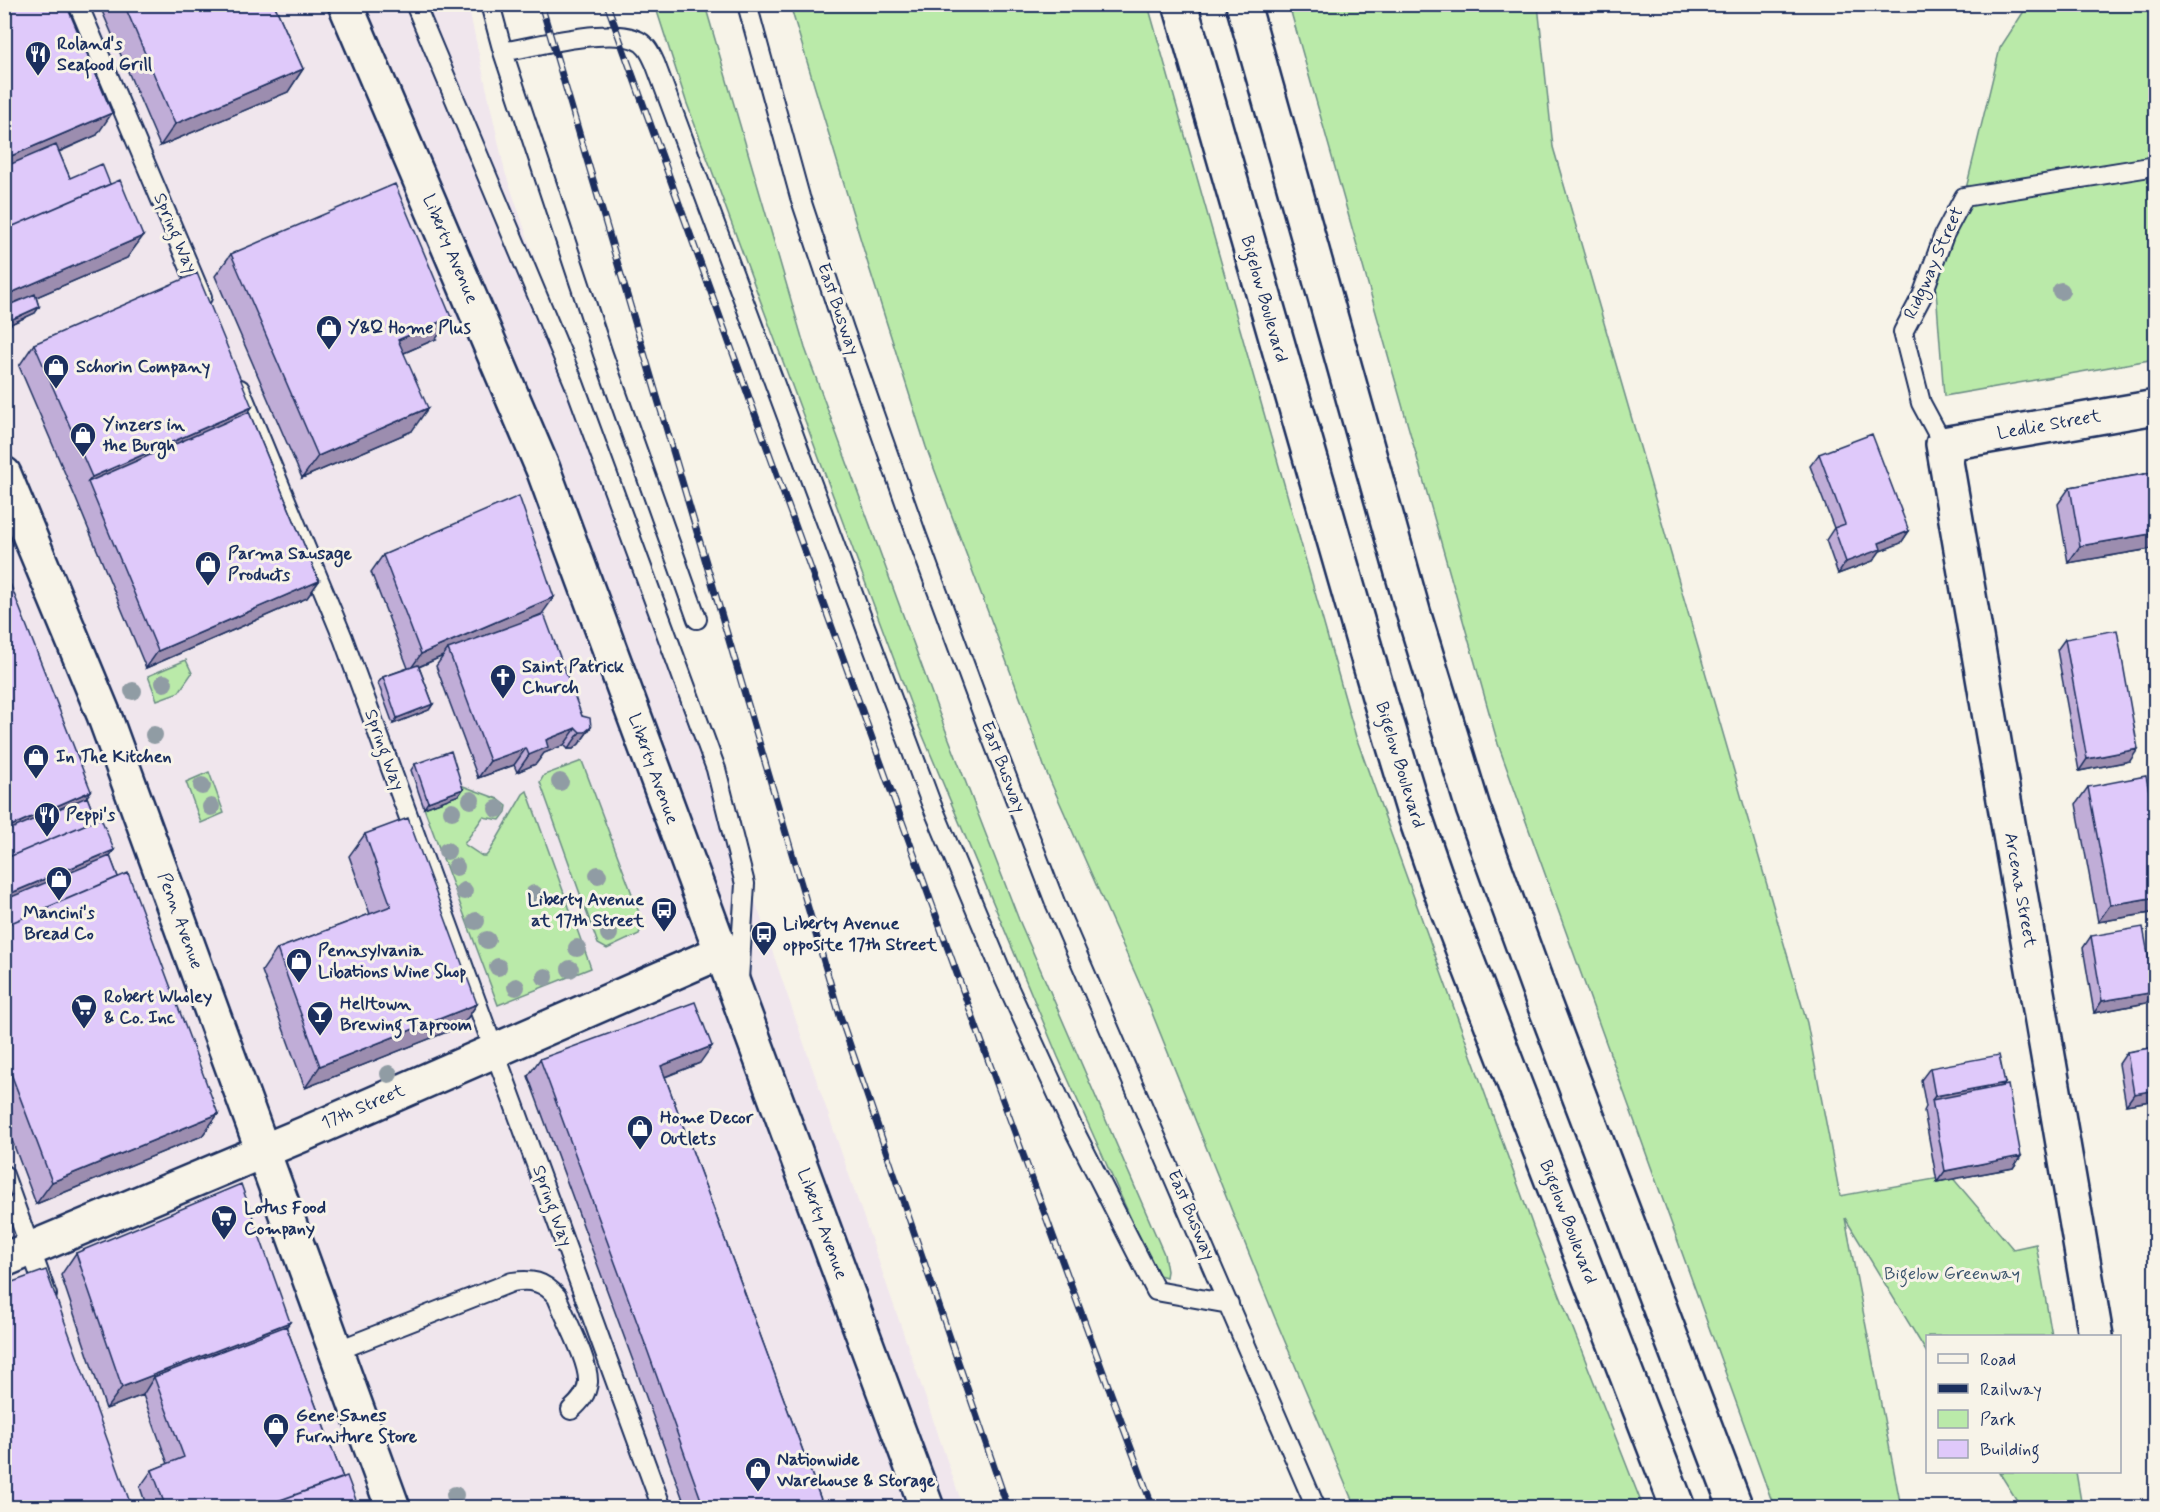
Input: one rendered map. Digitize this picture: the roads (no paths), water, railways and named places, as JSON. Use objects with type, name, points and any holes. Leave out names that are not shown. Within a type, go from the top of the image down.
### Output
[{"type":"main road","name":"Liberty Avenue","points":[[345,4],[543,469],[927,1508]]},
{"type":"main road","name":"Bigelow Boulevard","points":[[1180,4],[1415,816],[1446,906],[1678,1508]]},
{"type":"main road","points":[[1243,4],[1414,615],[1473,807],[1542,998],[1736,1508]]},
{"type":"main road","name":"Ledlie Street","points":[[1943,444],[2156,406]]},
{"type":"main road","name":"Arcena Street","points":[[1943,444],[2096,1335]]},
{"type":"main road","name":"Penn Avenue","points":[[7,489],[104,715],[393,1508]]},
{"type":"main road","name":"17th Street","points":[[18,1255],[722,952]]},
{"type":"lane","name":"Spring Way","points":[[78,4],[210,317]]},
{"type":"lane","points":[[415,4],[574,383],[716,769],[745,884],[738,997]]},
{"type":"lane","points":[[490,4],[503,52],[603,354],[697,620]]},
{"type":"lane","name":"East Busway","points":[[747,4],[800,196],[844,328],[925,558],[1056,905],[1316,1508]]},
{"type":"lane","points":[[503,52],[618,35],[635,39],[647,47],[655,63],[931,803],[1005,980],[1072,1126],[1156,1291],[1229,1304]]},
{"type":"lane","name":"Ridgway Street","points":[[1943,444],[1921,403],[1903,332],[1922,296],[1944,235],[1964,197],[2156,166]]},
{"type":"lane","name":"Spring Way","points":[[232,370],[343,639],[662,1508]]},
{"type":"lane","points":[[4,1175],[18,1255],[52,1310]]},
{"type":"lane","points":[[336,1351],[512,1282],[527,1279],[540,1282],[549,1287],[557,1297],[586,1367],[588,1382],[585,1394],[571,1410]]},
{"type":"railway","points":[[541,4],[840,1016],[1008,1508]]},
{"type":"railway","points":[[607,4],[982,1043],[1153,1508]]},
{"type":"place","name":"Roland's Seafood Grill","points":[[38,77]]},
{"type":"place","name":"Y&Q Home Plus","points":[[329,351]]},
{"type":"place","name":"Schorin Company","points":[[56,390]]},
{"type":"place","name":"Yinzers in the Burgh","points":[[83,458]]},
{"type":"place","name":"Parma Sausage Products","points":[[208,587]]},
{"type":"place","name":"Saint Patrick Church","points":[[503,700]]},
{"type":"place","name":"In The Kitchen","points":[[36,780]]},
{"type":"place","name":"Peppi's","points":[[47,838]]},
{"type":"place","name":"Mancini's Bread Co","points":[[59,902]]},
{"type":"place","name":"Liberty Avenue at 17th Street","points":[[664,933]]},
{"type":"place","name":"Liberty Avenue opposite 17th Street","points":[[764,957]]},
{"type":"place","name":"Pennsylvania Libations Wine Shop","points":[[299,984]]},
{"type":"place","name":"Robert Wholey & Co. Inc","points":[[84,1030]]},
{"type":"place","name":"Helltown Brewing Taproom","points":[[320,1037]]},
{"type":"place","name":"Home Decor Outlets","points":[[640,1151]]},
{"type":"place","name":"Lotus Food Company","points":[[224,1241]]},
{"type":"place","name":"Gene Sanes Furniture Store","points":[[276,1449]]},
{"type":"place","name":"Nationwide Warehouse & Storage","points":[[758,1493]]},
{"type":"park label","name":"Bigelow Greenway","points":[[1952,1274]]}]
